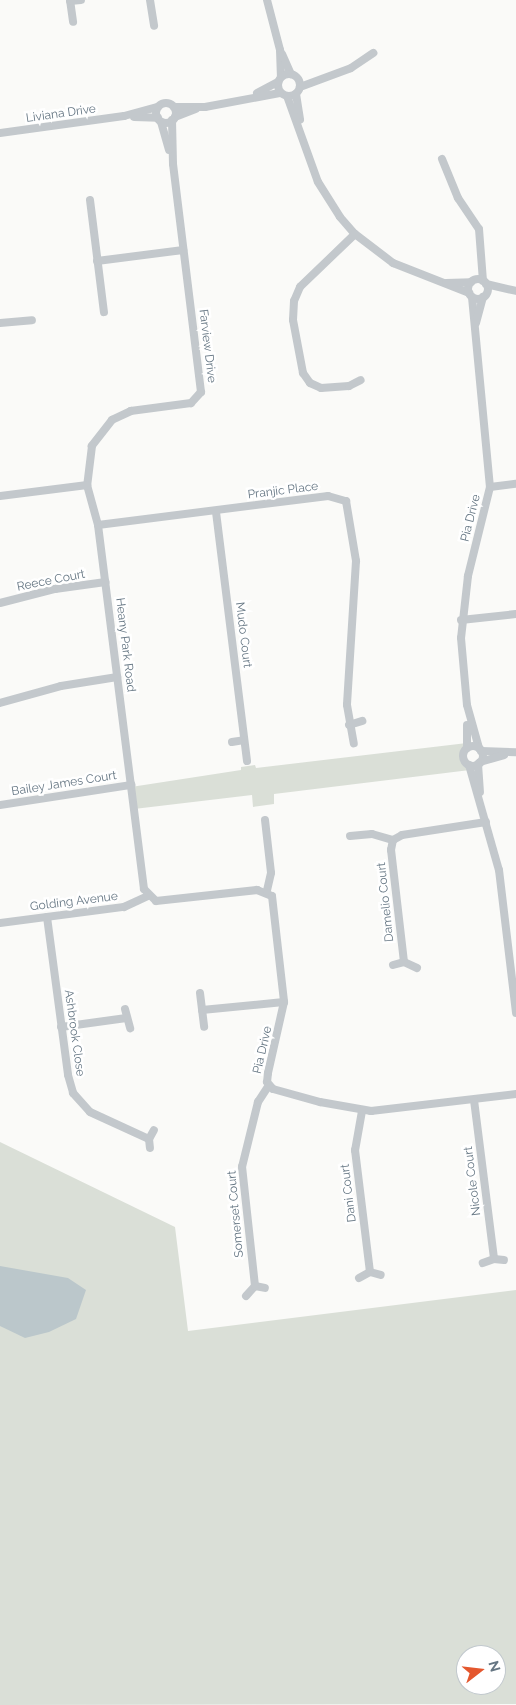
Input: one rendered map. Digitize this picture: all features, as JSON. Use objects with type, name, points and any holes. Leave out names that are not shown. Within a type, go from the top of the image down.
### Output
[{"type":"street","points":[[73,22],[70,1],[81,0]]},
{"type":"street","points":[[150,0],[154,26]]},
{"type":"street","points":[[267,0],[280,50],[294,76],[298,90],[301,132]]},
{"type":"street","points":[[280,50],[280,80],[283,95],[301,132],[318,182],[340,217],[355,234],[393,263],[470,295],[484,296],[514,291]]},
{"type":"street","points":[[174,107],[205,106],[248,97],[283,95],[298,90],[323,76],[351,68],[373,54]]},
{"type":"street","points":[[248,97],[280,80],[294,76],[323,76]]},
{"type":"street","name":"Liviana Drive","points":[[0,133],[124,116],[166,103],[174,107]]},
{"type":"street","points":[[174,119],[205,106]]},
{"type":"street","name":"Farview Drive","points":[[158,107],[173,164]]},
{"type":"street","name":"Farview Drive","points":[[86,485],[92,446],[112,420],[131,411],[191,402],[200,395],[173,164],[174,107]]},
{"type":"street","name":"Liviana Drive","points":[[124,116],[160,120],[174,119]]},
{"type":"street","name":"Pia Drive","points":[[442,159],[456,194],[479,229],[485,282],[484,296],[474,335]]},
{"type":"street","points":[[90,200],[104,312]]},
{"type":"street","points":[[355,234],[300,287],[294,301],[293,320],[301,366],[310,383],[321,388],[349,386],[361,380]]},
{"type":"street","points":[[97,261],[183,250]]},
{"type":"street","name":"Pia Drive","points":[[469,764],[463,757],[467,748],[467,705],[461,620],[490,487],[470,295],[472,280],[481,258]]},
{"type":"street","points":[[442,284],[472,280],[514,291]]},
{"type":"street","points":[[0,324],[32,320]]},
{"type":"street","points":[[490,487],[516,484]]},
{"type":"street","points":[[0,496],[86,485]]},
{"type":"street","name":"Heany Park Road","points":[[86,485],[98,525],[131,785],[148,896]]},
{"type":"street","name":"Pranjic Place","points":[[98,525],[216,512],[328,496],[342,498],[348,504],[356,569],[346,705],[354,743]]},
{"type":"street","name":"Mudo Court","points":[[216,512],[247,761]]},
{"type":"street","name":"Reece Court","points":[[0,603],[55,589],[106,582]]},
{"type":"street","points":[[461,620],[516,614]]},
{"type":"street","points":[[0,703],[67,684],[117,677]]},
{"type":"street","name":"Pia Drive","points":[[467,705],[480,749]]},
{"type":"street","points":[[349,725],[362,721]]},
{"type":"street","points":[[232,742],[244,740]]},
{"type":"street","points":[[467,748],[514,752]]},
{"type":"street","points":[[480,749],[482,806]]},
{"type":"street","points":[[514,752],[479,763],[469,764],[499,870],[516,1013]]},
{"type":"street","name":"Bailey James Court","points":[[0,805],[131,785]]},
{"type":"street","points":[[148,896],[161,902],[266,891],[271,873],[265,820]]},
{"type":"street","points":[[350,836],[372,834],[393,840],[402,835],[486,822]]},
{"type":"street","name":"Damelio Court","points":[[393,840],[391,850],[404,962]]},
{"type":"street","name":"Pia Drive","points":[[266,891],[274,903],[284,1002],[268,1073],[269,1085],[297,1096],[362,1111],[516,1094]]},
{"type":"street","name":"Golding Avenue","points":[[0,923],[128,906],[148,896]]},
{"type":"street","name":"Ashbrook Close","points":[[47,917],[69,1082],[77,1099],[96,1115],[148,1139]]},
{"type":"street","points":[[393,965],[404,962],[417,968]]},
{"type":"street","points":[[200,993],[204,1026]]},
{"type":"street","points":[[202,1010],[284,1002]]},
{"type":"street","points":[[125,1009],[130,1028]]},
{"type":"street","points":[[61,1027],[126,1018]]},
{"type":"street","name":"Somerset Court","points":[[255,1286],[242,1167],[258,1102],[269,1085]]},
{"type":"street","name":"Nicole Court","points":[[474,1100],[494,1259]]},
{"type":"street","name":"Dani Court","points":[[362,1111],[354,1147],[370,1272]]},
{"type":"street","points":[[150,1148],[148,1139],[154,1130]]},
{"type":"street","points":[[483,1263],[494,1259],[504,1260]]},
{"type":"street","points":[[358,1278],[370,1272],[381,1275]]},
{"type":"street","points":[[246,1296],[255,1286],[265,1288]]},
{"type":"shaded area","points":[[467,743],[463,757],[470,770],[274,794],[274,804],[253,807],[252,795],[134,809],[131,787],[241,770],[241,767],[255,765],[256,768]]},
{"type":"shaded area","points":[[0,1142],[175,1227],[188,1331],[516,1290],[516,1704],[0,1705]]},
{"type":"shaded area","points":[[0,1266],[68,1278],[86,1290],[76,1319],[49,1332],[25,1338],[0,1326]]}]
